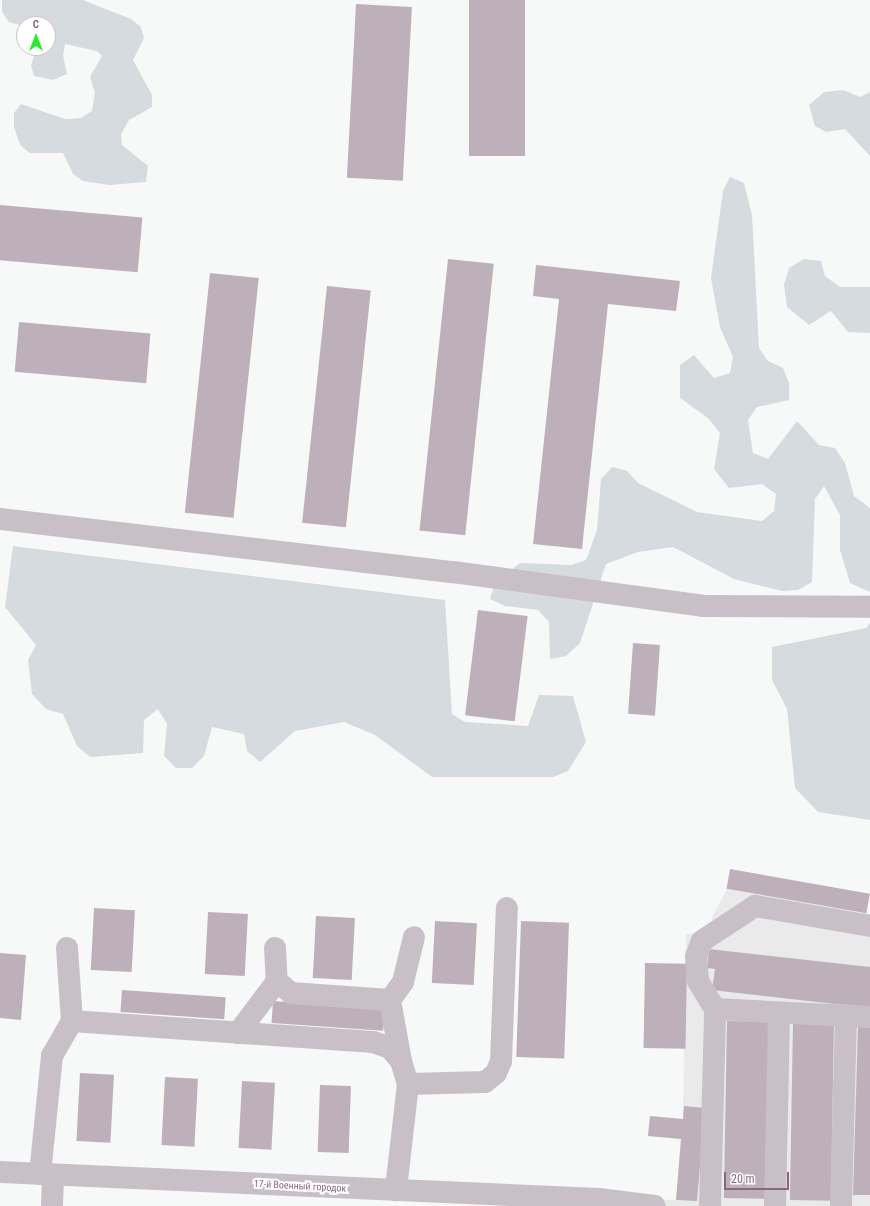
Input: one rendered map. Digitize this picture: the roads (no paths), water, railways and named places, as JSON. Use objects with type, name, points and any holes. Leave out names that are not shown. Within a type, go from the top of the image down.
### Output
[{"type":"street","points":[[0,519],[453,572],[703,606],[870,607]]},
{"type":"street","points":[[710,1206],[715,1009],[698,981],[696,957],[702,941],[755,906],[870,926]]},
{"type":"street","points":[[408,1084],[485,1082],[496,1074],[501,1061],[507,908]]},
{"type":"street","points":[[396,1190],[408,1084],[401,1061],[390,1000],[403,982],[414,937]]},
{"type":"street","points":[[52,1206],[46,1174],[52,1056],[72,1021],[67,948]]},
{"type":"street","points":[[238,1033],[277,981],[275,948]]},
{"type":"street","points":[[277,981],[291,993],[390,1000]]},
{"type":"street","points":[[715,1009],[870,1017]]},
{"type":"street","points":[[774,1206],[779,1013]]},
{"type":"street","points":[[841,1206],[846,1015]]},
{"type":"street","points":[[72,1021],[373,1042],[390,1048],[401,1061]]},
{"type":"street","name":"17-й Военный городок","points":[[0,1172],[365,1197],[396,1190],[599,1199],[655,1206]]}]
